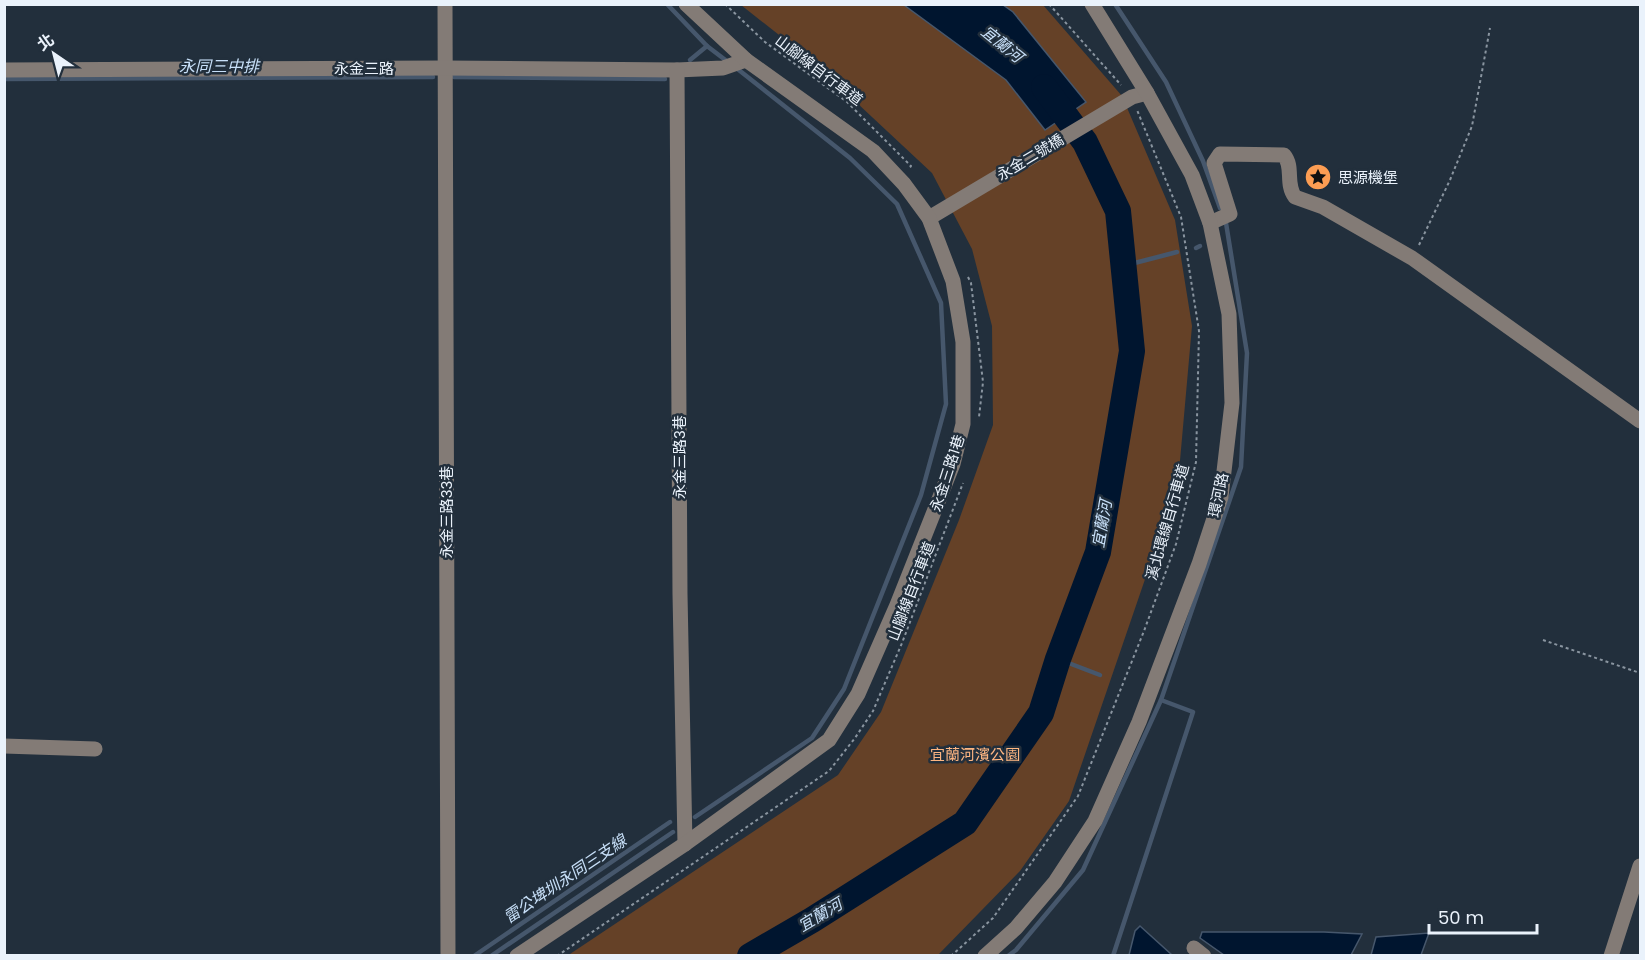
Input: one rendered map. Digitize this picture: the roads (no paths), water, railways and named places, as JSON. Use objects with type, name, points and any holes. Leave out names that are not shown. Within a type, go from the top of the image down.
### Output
[{"type":"street","name":"永金三路33巷","points":[[444,4],[448,956]]},
{"type":"street","name":"永金三路1巷","points":[[517,956],[685,844],[829,740],[858,694],[897,605],[953,464],[963,424],[963,342],[952,281],[929,218],[904,184],[873,151],[746,60],[686,4]]},
{"type":"street","name":"環河路","points":[[985,956],[1016,928],[1055,882],[1095,821],[1139,722],[1199,564],[1221,497],[1232,403],[1229,314],[1210,223],[1192,175],[1139,95],[1092,4]]},
{"type":"street","name":"永金三路","points":[[4,70],[445,68],[677,70],[723,68],[746,60]]},
{"type":"street","name":"永金三路3巷","points":[[677,70],[680,582],[685,844]]},
{"type":"street","name":"永金二號橋","points":[[929,218],[1139,95]]},
{"type":"street","points":[[1210,223],[1230,214],[1214,163],[1220,154],[1279,153],[1284,155],[1289,160],[1290,186],[1296,197],[1323,207],[1412,258],[1641,421]]},
{"type":"street","points":[[4,746],[95,749]]},
{"type":"street","points":[[1611,956],[1641,866]]},
{"type":"water","points":[[904,5],[1003,5],[1013,12],[1086,102],[1045,130],[1006,80]]},
{"type":"water","points":[[1140,926],[1172,955],[1129,955],[1135,931]]},
{"type":"water","points":[[1202,932],[1362,934],[1351,955],[1224,955],[1200,938]]},
{"type":"water","points":[[1429,933],[1421,955],[1371,955],[1376,937]]},
{"type":"waterway","points":[[667,4],[707,46],[728,62]]},
{"type":"waterway","points":[[1115,4],[1166,82],[1203,161],[1220,208]]},
{"type":"waterway","name":"永同三中排","points":[[690,60],[707,46]]},
{"type":"waterway","points":[[695,817],[812,738],[844,689],[921,495],[946,404],[941,303],[897,204],[850,158],[735,67]]},
{"type":"waterway","name":"永同三中排","points":[[4,79],[433,77]]},
{"type":"waterway","name":"永同三中排","points":[[454,77],[665,79]]},
{"type":"waterway","name":"宜蘭河","points":[[750,956],[812,920],[965,823],[1041,713],[1058,659],[1098,552],[1132,351],[1118,211],[1085,142],[1044,87]]},
{"type":"waterway","points":[[1008,956],[1016,950],[1083,870],[1161,700],[1241,467],[1247,353],[1226,223]]},
{"type":"waterway","points":[[1196,248],[1200,246]]},
{"type":"waterway","points":[[1123,266],[1177,252]]},
{"type":"waterway","points":[[1058,659],[1100,675]]},
{"type":"waterway","points":[[1113,956],[1193,712],[1161,700]]},
{"type":"waterway","name":"雷公埤圳永同三支線","points":[[474,956],[670,822]]},
{"type":"waterway","points":[[491,956],[673,832]]},
{"type":"place","name":"思源機堡","points":[[1318,177]]},
{"type":"park label","name":"宜蘭河濱公園","points":[[975,754]]}]
